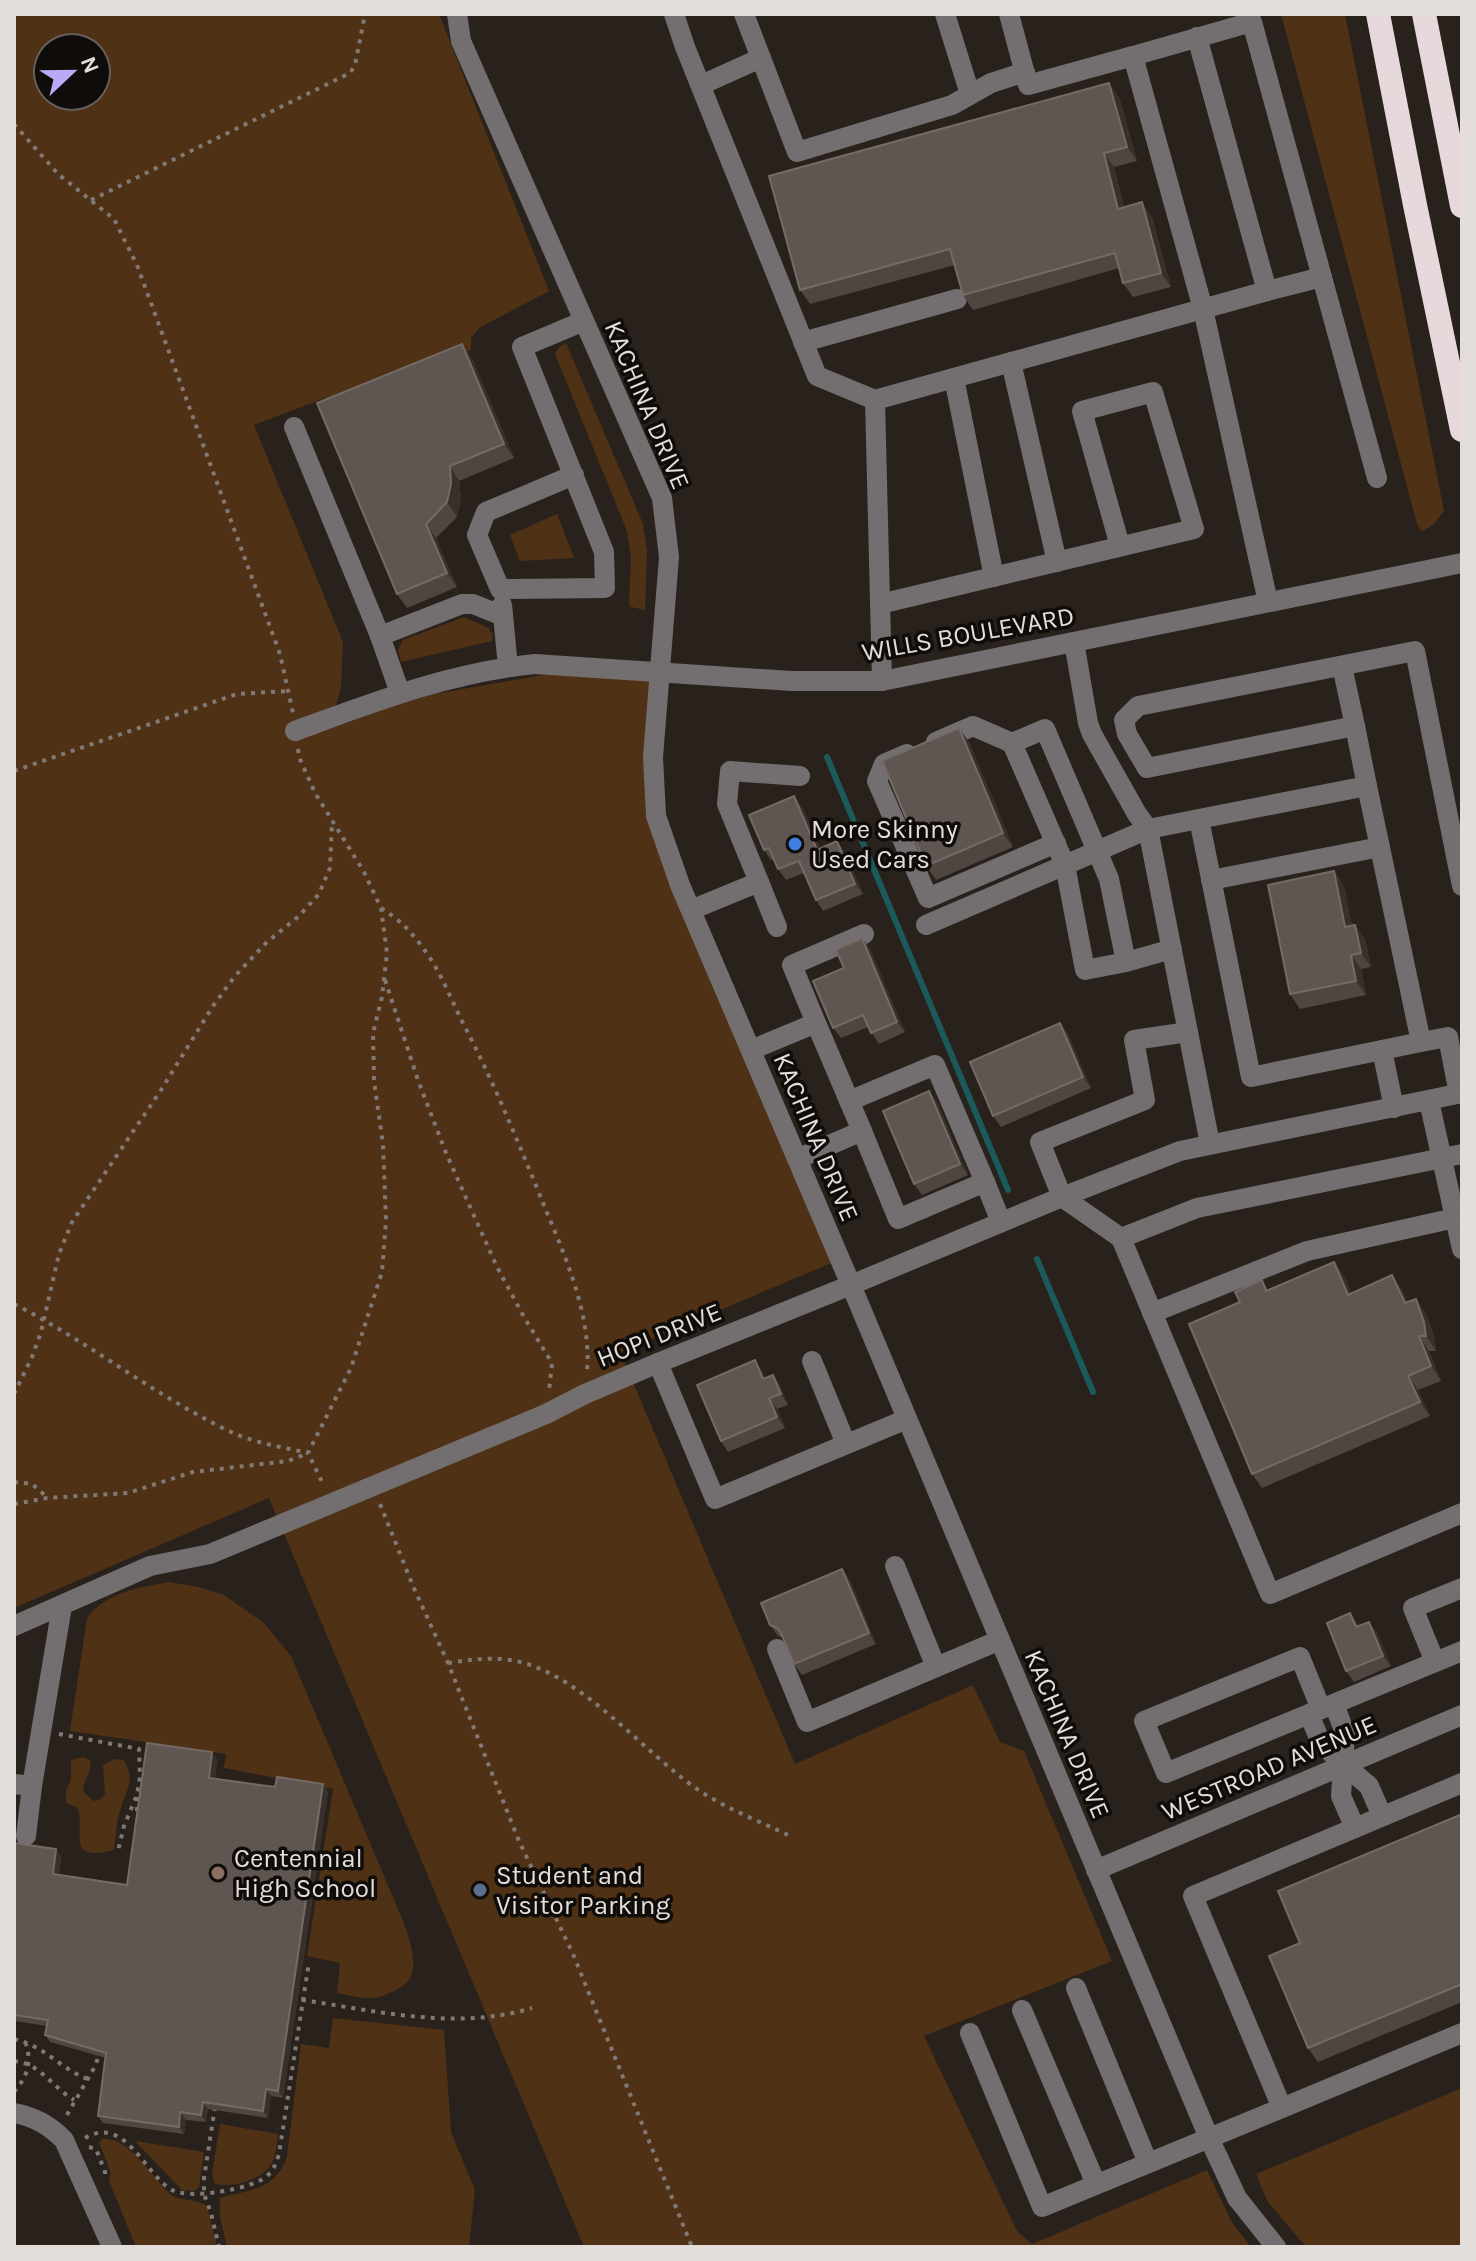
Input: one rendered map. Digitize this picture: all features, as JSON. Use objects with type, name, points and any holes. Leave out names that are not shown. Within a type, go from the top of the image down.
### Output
[{"type":"highway","points":[[1378,14],[1462,430]]},
{"type":"highway","points":[[1424,14],[1462,206]]},
{"type":"street","name":"KACHINA DRIVE","points":[[457,14],[461,41],[662,498],[669,557],[653,757],[656,816],[691,910],[1209,2138],[1237,2198],[1276,2247]]},
{"type":"street","points":[[674,14],[817,376],[875,400],[1322,277]]},
{"type":"street","points":[[744,14],[797,152],[952,105],[991,83],[1025,72]]},
{"type":"street","points":[[945,14],[970,94]]},
{"type":"street","points":[[1009,14],[1028,85],[1197,37],[1251,18],[1377,478]]},
{"type":"street","points":[[1197,37],[1267,291]]},
{"type":"street","points":[[1133,56],[1203,309],[1268,602]]},
{"type":"street","points":[[701,85],[761,58]]},
{"type":"street","points":[[803,342],[957,299]]},
{"type":"street","points":[[500,589],[605,588],[604,552],[522,347],[584,321]]},
{"type":"street","points":[[1011,362],[1057,562]]},
{"type":"street","points":[[954,378],[994,577]]},
{"type":"street","points":[[880,604],[1194,529],[1153,392],[1082,411],[1120,546]]},
{"type":"street","points":[[875,400],[882,681]]},
{"type":"street","points":[[294,427],[380,636],[400,693]]},
{"type":"street","points":[[508,667],[500,589],[477,535],[486,512],[574,475]]},
{"type":"street","name":"WILLS BOULEVARD","points":[[295,731],[438,681],[535,664],[792,681],[882,681],[1462,563]]},
{"type":"street","points":[[380,636],[462,604],[473,604],[503,616]]},
{"type":"street","points":[[1074,642],[1092,734],[1148,829],[1210,1144]]},
{"type":"street","points":[[1355,726],[1147,768],[1124,727],[1124,720],[1138,706],[1415,651],[1462,886]]},
{"type":"street","points":[[1342,666],[1421,1042]]},
{"type":"street","points":[[1056,843],[928,898],[877,781],[884,764],[973,726],[1012,743],[1056,843],[1065,865],[1085,970],[1172,949]]},
{"type":"street","points":[[1012,743],[1045,729],[1109,879],[1126,962]]},
{"type":"street","points":[[777,927],[727,804],[730,771],[800,776]]},
{"type":"street","points":[[926,925],[1148,829],[1367,786]]},
{"type":"street","points":[[1199,819],[1251,1077],[1455,1036],[1460,1093]]},
{"type":"street","points":[[1211,880],[1380,847]]},
{"type":"street","points":[[691,910],[759,882]]},
{"type":"street","points":[[864,934],[792,965],[898,1219],[985,1182]]},
{"type":"street","points":[[751,1050],[816,1023]]},
{"type":"street","points":[[1188,1032],[1134,1040],[1145,1100],[1040,1142],[1062,1197],[1121,1238],[1270,1594],[1462,1513]]},
{"type":"street","points":[[1382,1050],[1394,1108]]},
{"type":"street","points":[[849,1101],[935,1065],[1001,1222]]},
{"type":"street","name":"HOPI DRIVE","points":[[14,1626],[150,1566],[210,1554],[546,1414],[658,1363],[1180,1151],[1460,1093]]},
{"type":"street","points":[[1429,1101],[1452,1157],[1455,1218],[1462,1249]]},
{"type":"street","points":[[797,1159],[862,1131]]},
{"type":"street","points":[[1121,1238],[1197,1208],[1452,1157]]},
{"type":"street","points":[[1152,1313],[1307,1251],[1455,1218]]},
{"type":"street","points":[[812,1361],[846,1444]]},
{"type":"street","points":[[658,1363],[715,1499],[907,1419]]},
{"type":"street","points":[[895,1566],[936,1667]]},
{"type":"street","points":[[1435,1662],[1413,1608],[1462,1588]]},
{"type":"street","points":[[26,1836],[23,1785],[40,1731],[62,1606]]},
{"type":"street","points":[[777,1649],[807,1722],[1000,1640]]},
{"type":"street","points":[[1382,1816],[1369,1786],[1321,1743],[1321,1709],[1300,1657],[1144,1721],[1166,1773],[1321,1709],[1435,1662],[1462,1651]]},
{"type":"street","name":"WESTROAD AVENUE","points":[[1096,1870],[1462,1715]]},
{"type":"street","points":[[1343,1764],[1341,1796],[1355,1828]]},
{"type":"street","points":[[1282,2108],[1193,1896],[1462,1783]]},
{"type":"street","points":[[1076,1988],[1148,2163]]},
{"type":"street","points":[[1022,2010],[1096,2184]]},
{"type":"street","points":[[970,2033],[1042,2207],[1462,2033]]},
{"type":"street","points":[[14,2113],[36,2118],[64,2140],[112,2247]]},
{"type":"path","points":[[91,200],[350,73],[355,65],[365,14]]},
{"type":"path","points":[[14,124],[58,174],[114,219],[137,265],[280,654],[299,757],[315,793],[364,872],[381,908],[387,953],[373,1033],[374,1081],[384,1159],[386,1221],[382,1272],[351,1368],[308,1453],[288,1461],[193,1472],[128,1493],[48,1498],[14,1504]]},
{"type":"path","points":[[14,771],[237,694],[288,691]]},
{"type":"path","points":[[14,1394],[32,1357],[59,1254],[72,1222],[235,976],[319,894],[330,868],[332,820]]},
{"type":"path","points":[[381,908],[402,922],[444,981],[530,1171],[569,1268],[581,1313],[589,1352],[585,1394]]},
{"type":"path","points":[[384,978],[446,1153],[497,1267],[552,1363],[546,1414]]},
{"type":"path","points":[[14,1304],[44,1319],[152,1389],[233,1433],[308,1453],[333,1502]]},
{"type":"path","points":[[14,1482],[32,1484],[48,1498]]},
{"type":"path","points":[[372,1486],[448,1663],[519,1841],[573,1954],[692,2247]]},
{"type":"path","points":[[448,1663],[477,1659],[511,1660],[546,1671],[590,1699],[700,1791],[788,1835]]},
{"type":"path","points":[[40,1731],[139,1749],[137,1824]]},
{"type":"path","points":[[118,1851],[137,1795]]},
{"type":"path","points":[[83,2139],[94,2133],[120,2136],[168,2188],[185,2195],[249,2185],[266,2177],[274,2168],[284,2127],[309,1962]]},
{"type":"path","points":[[302,2000],[429,2018],[476,2019],[506,2016],[532,2008]]},
{"type":"path","points":[[14,2039],[40,2048],[88,2079]]},
{"type":"path","points":[[14,2092],[25,2079],[28,2063],[25,2042]]},
{"type":"path","points":[[65,2118],[88,2079],[102,2046]]},
{"type":"path","points":[[14,2061],[28,2063],[75,2100]]},
{"type":"path","points":[[215,2107],[204,2194],[219,2247]]},
{"type":"shaded area","points":[[14,14],[439,14],[549,291],[479,328],[471,338],[471,350],[332,413],[325,398],[254,425],[343,642],[341,688],[334,711],[344,724],[417,697],[572,670],[651,678],[656,798],[834,1262],[637,1345],[633,1338],[621,1354],[795,1764],[973,1685],[1000,1742],[1024,1751],[1112,1961],[924,2036],[1017,2231],[1032,2244],[1207,2170],[1231,2221],[1251,2247],[584,2247],[269,1498],[14,1608]]},
{"type":"shaded area","points":[[1281,14],[1345,14],[1444,511],[1434,524],[1422,532],[1417,524]]},
{"type":"shaded area","points":[[566,343],[643,524],[647,551],[645,610],[631,607],[629,603],[631,557],[627,531],[555,354]]},
{"type":"shaded area","points":[[557,514],[574,558],[520,561],[510,535]]},
{"type":"shaded area","points":[[464,617],[489,628],[492,641],[401,662],[398,650],[403,640]]},
{"type":"shaded area","points":[[169,1582],[224,1595],[264,1623],[291,1656],[406,1928],[413,1965],[408,1981],[402,1987],[376,1998],[337,1993],[340,1963],[307,1956],[333,1789],[224,1768],[226,1754],[70,1731],[87,1618],[114,1597]]},
{"type":"shaded area","points":[[83,1757],[91,1764],[83,1791],[93,1801],[105,1794],[103,1765],[115,1759],[124,1760],[128,1767],[129,1785],[119,1815],[114,1850],[99,1853],[83,1849],[78,1808],[66,1803],[71,1760]]},
{"type":"shaded area","points":[[333,2018],[444,2030],[451,2132],[475,2190],[469,2247],[227,2247],[220,2217],[220,2198],[261,2187],[282,2167],[287,2156],[301,2044],[329,2048]]},
{"type":"shaded area","points":[[1462,2088],[1462,2247],[1306,2247],[1268,2202],[1256,2174]]},
{"type":"shaded area","points":[[220,2124],[278,2134],[270,2166],[259,2176],[245,2182],[215,2184],[212,2175]]},
{"type":"shaded area","points":[[102,2139],[122,2144],[131,2151],[172,2196],[207,2206],[217,2247],[136,2247],[109,2181],[111,2173],[99,2142]]},
{"type":"shaded area","points":[[135,2141],[204,2152],[199,2187],[194,2191],[182,2190]]},
{"type":"building","points":[[1109,83],[1127,147],[1104,153],[1118,209],[1142,202],[1161,273],[1123,283],[1115,253],[963,295],[950,249],[800,290],[769,176]]},
{"type":"building","points":[[462,344],[504,444],[450,466],[451,484],[447,502],[426,524],[447,573],[397,594],[317,403]]},
{"type":"building","points":[[959,728],[1003,833],[926,866],[883,763]]},
{"type":"building","points":[[794,796],[817,850],[837,841],[855,884],[816,900],[799,861],[778,869],[769,848],[764,850],[749,815]]},
{"type":"building","points":[[1334,871],[1345,927],[1355,925],[1361,953],[1351,955],[1356,981],[1290,994],[1268,885]]},
{"type":"building","points":[[862,938],[897,1022],[871,1033],[863,1015],[833,1028],[813,981],[844,968],[836,950]]},
{"type":"building","points":[[1060,1023],[1083,1077],[993,1116],[970,1062]]},
{"type":"building","points":[[929,1091],[960,1164],[914,1184],[883,1111]]},
{"type":"building","points":[[1334,1262],[1348,1295],[1392,1275],[1405,1303],[1416,1299],[1426,1336],[1419,1336],[1431,1366],[1408,1376],[1420,1402],[1252,1474],[1189,1324],[1240,1302],[1235,1292],[1262,1280],[1266,1291]]},
{"type":"building","points":[[755,1360],[763,1379],[773,1375],[781,1394],[769,1398],[777,1417],[721,1441],[697,1385]]},
{"type":"building","points":[[842,1569],[869,1633],[794,1664],[781,1633],[770,1625],[761,1603]]},
{"type":"building","points":[[1350,1613],[1356,1627],[1369,1622],[1383,1656],[1346,1671],[1327,1623]]},
{"type":"building","points":[[147,1743],[212,1752],[209,1778],[275,1787],[277,1777],[323,1784],[278,2091],[266,2089],[263,2111],[203,2102],[201,2115],[180,2112],[179,2127],[98,2116],[106,2053],[45,2035],[48,2020],[14,2015],[14,1843],[56,1849],[53,1874],[127,1885]]},
{"type":"building","points":[[1462,1814],[1462,1984],[1308,2048],[1269,1956],[1300,1943],[1278,1891]]},
{"type":"waterway","points":[[827,757],[1008,1190]]},
{"type":"waterway","points":[[1037,1259],[1093,1392]]},
{"type":"place","name":"More Skinny Used Cars","points":[[795,844]]},
{"type":"place","name":"Centennial High School","points":[[218,1873]]},
{"type":"place","name":"Student and Visitor Parking","points":[[480,1890]]}]
